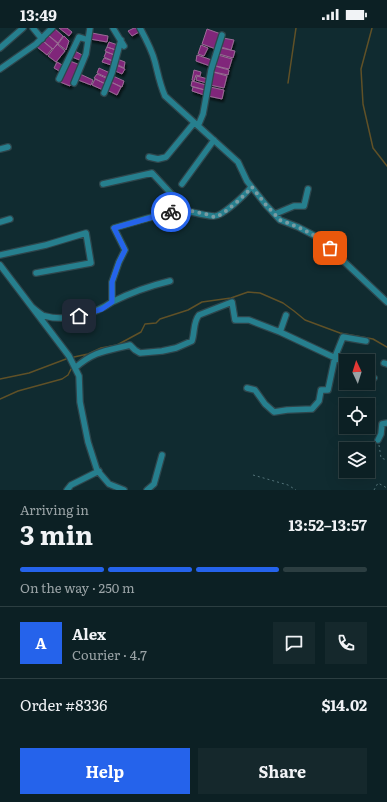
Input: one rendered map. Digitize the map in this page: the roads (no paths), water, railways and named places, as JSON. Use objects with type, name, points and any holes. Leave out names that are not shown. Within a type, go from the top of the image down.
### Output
[{"type":"street","points":[[0,48],[23,28]]},
{"type":"street","points":[[32,28],[42,39]]},
{"type":"street","points":[[0,69],[36,44],[52,28]]},
{"type":"street","points":[[74,83],[86,54],[90,28]]},
{"type":"street","points":[[104,93],[123,43],[113,28]]},
{"type":"street","points":[[140,28],[155,61],[160,84],[165,96],[238,162],[247,181],[280,220],[319,238],[387,302]]},
{"type":"street","points":[[150,157],[158,159],[166,157],[196,124],[203,114],[212,70],[222,35]]},
{"type":"street","points":[[59,79],[79,37],[88,40]]},
{"type":"street","points":[[182,184],[214,140]]},
{"type":"street","points":[[0,149],[8,147]]},
{"type":"street","points":[[103,184],[152,173],[177,200],[179,210]]},
{"type":"street","points":[[112,302],[112,282],[125,250],[114,228],[179,210],[186,210],[214,217],[222,214],[252,187]]},
{"type":"street","points":[[275,214],[294,206],[304,206],[308,189]]},
{"type":"street","points":[[0,222],[10,219]]},
{"type":"street","points":[[0,255],[46,245],[86,233],[91,263],[36,273]]},
{"type":"street","points":[[0,265],[69,356],[79,376],[80,402],[88,442],[99,471],[109,484],[124,490]]},
{"type":"street","points":[[32,307],[44,316],[67,319],[102,309],[132,292],[148,286],[170,281]]},
{"type":"street","points":[[75,368],[98,352],[130,345],[140,353],[176,348],[192,341],[195,320],[199,316],[232,302],[235,320],[249,320],[280,332],[339,360]]},
{"type":"street","points":[[280,332],[286,315]]},
{"type":"street","points":[[247,388],[255,390],[265,404],[274,412],[312,409],[320,401],[321,390],[328,390],[335,358],[343,336],[366,341]]},
{"type":"street","points":[[378,440],[381,434],[382,424],[387,423]]},
{"type":"street","points":[[148,490],[154,484],[162,455]]},
{"type":"street","points":[[67,490],[71,485],[99,471]]},
{"type":"waterway","points":[[288,83],[296,28]]},
{"type":"waterway","points":[[372,28],[361,69],[363,104],[373,148],[387,166]]},
{"type":"waterway","points":[[74,357],[88,354],[101,348],[117,345],[141,332],[145,324],[156,323],[160,319],[188,310],[202,302],[231,298],[248,292],[260,293],[283,303],[305,320],[340,333],[373,339],[387,347]]},
{"type":"waterway","points":[[80,360],[86,355]]},
{"type":"waterway","points":[[0,379],[29,373],[66,359]]},
{"type":"waterway","points":[[0,399],[18,391],[62,379],[68,375],[71,369]]}]
